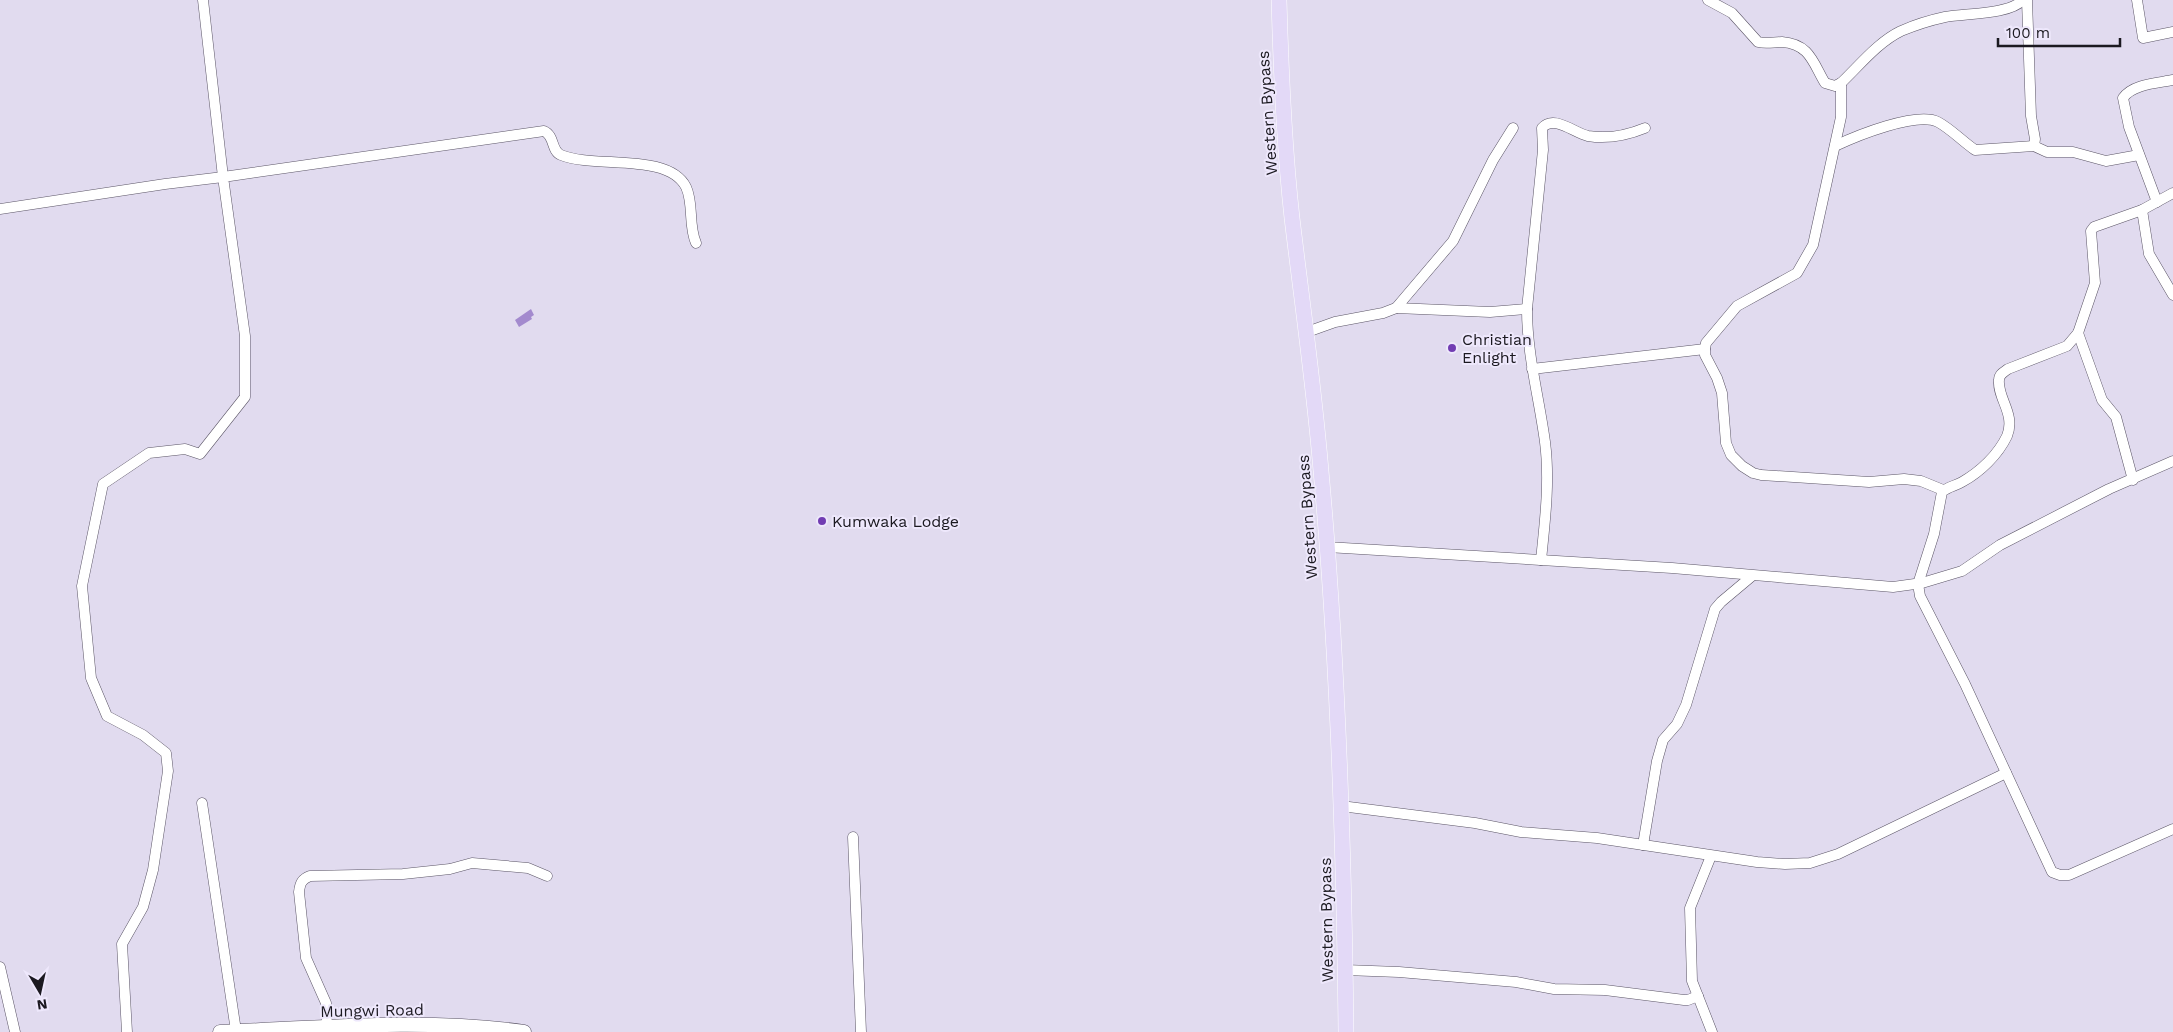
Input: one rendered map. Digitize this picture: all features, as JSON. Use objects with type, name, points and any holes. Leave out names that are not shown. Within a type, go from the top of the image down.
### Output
[{"type":"main road","name":"Western Bypass","points":[[1279,0],[1283,117],[1328,547],[1342,806],[1346,1032]]},
{"type":"main road","name":"Mungwi Road","points":[[220,1032],[327,1028],[472,1027],[524,1032]]},
{"type":"street","points":[[126,1032],[122,944],[144,907],[154,864],[168,771],[166,753],[142,735],[107,716],[91,678],[82,586],[103,484],[149,453],[185,449],[200,454],[245,397],[245,336],[236,279],[203,0]]},
{"type":"street","points":[[1708,0],[1732,13],[1758,42],[1783,42],[1805,50],[1811,56],[1826,83],[1835,86],[1881,44],[1900,32],[1944,17],[2006,9],[2017,5],[2022,0]]},
{"type":"street","points":[[2027,0],[2031,116],[2036,139],[2034,146]]},
{"type":"street","points":[[2137,0],[2142,38],[2173,32]]},
{"type":"street","points":[[2157,202],[2129,128],[2123,98],[2126,93],[2138,88],[2173,80]]},
{"type":"street","points":[[1840,83],[1841,117],[1813,245],[1801,268],[1788,280],[1737,306],[1706,343],[1705,355],[1717,378],[1722,393],[1726,443],[1731,455],[1753,473],[1761,475],[1869,482],[1904,479],[1921,481],[1943,490]]},
{"type":"street","points":[[1835,146],[1873,130],[1919,120],[1936,121],[1975,150],[2034,146],[2047,152],[2073,152],[2106,161],[2138,155]]},
{"type":"street","points":[[1541,560],[1548,476],[1545,441],[1527,334],[1527,309],[1542,166],[1542,128],[1551,122],[1576,132],[1600,136],[1633,133],[1645,128]]},
{"type":"street","points":[[1396,308],[1453,241],[1493,160],[1512,128]]},
{"type":"street","points":[[0,210],[165,184],[544,131],[550,135],[556,151],[560,154],[585,162],[654,166],[667,169],[676,175],[686,187],[690,200],[692,234],[696,243]]},
{"type":"street","points":[[2173,193],[2142,210],[2094,227],[2091,230],[2096,283],[2078,333],[2067,346],[2008,369],[2001,374],[1998,381],[2009,415],[2010,425],[2007,435],[1994,456],[1974,474],[1961,483],[1943,490],[1940,494],[1934,534],[1918,584],[1920,596],[1965,684],[2052,872],[2060,875],[2077,872],[2138,843],[2173,829]]},
{"type":"street","points":[[2142,210],[2149,254],[2173,295]]},
{"type":"street","points":[[1307,332],[1335,322],[1383,313],[1396,308],[1490,312],[1527,309]]},
{"type":"street","points":[[2078,333],[2102,400],[2116,417],[2133,480]]},
{"type":"street","points":[[1532,369],[1705,349]]},
{"type":"street","points":[[1328,547],[1541,560],[1893,587],[1918,584],[1962,571],[2000,545],[2109,489],[2173,461]]},
{"type":"street","points":[[1643,845],[1657,761],[1663,740],[1677,724],[1686,705],[1715,609],[1720,602],[1752,576]]},
{"type":"street","points":[[1342,806],[1475,823],[1521,832],[1589,838],[1711,856],[1785,864],[1819,862],[1848,850],[2006,773]]},
{"type":"street","points":[[202,802],[236,1031]]},
{"type":"street","points":[[852,837],[861,1032]]},
{"type":"street","points":[[1711,856],[1690,908],[1692,981],[1712,1032]]},
{"type":"street","points":[[327,1028],[326,1003],[306,958],[299,892],[304,878],[310,876],[402,874],[450,869],[472,863],[528,868],[547,876]]},
{"type":"street","points":[[0,967],[15,1032]]},
{"type":"street","points":[[1345,970],[1398,972],[1516,982],[1554,988],[1605,990],[1684,1000],[1698,996]]},
{"type":"shaded area","points":[[531,309],[534,315],[531,317],[532,319],[519,327],[515,320]]},
{"type":"place","name":"Christian Enlight","points":[[1452,348]]},
{"type":"place","name":"Kumwaka Lodge","points":[[822,521]]}]
